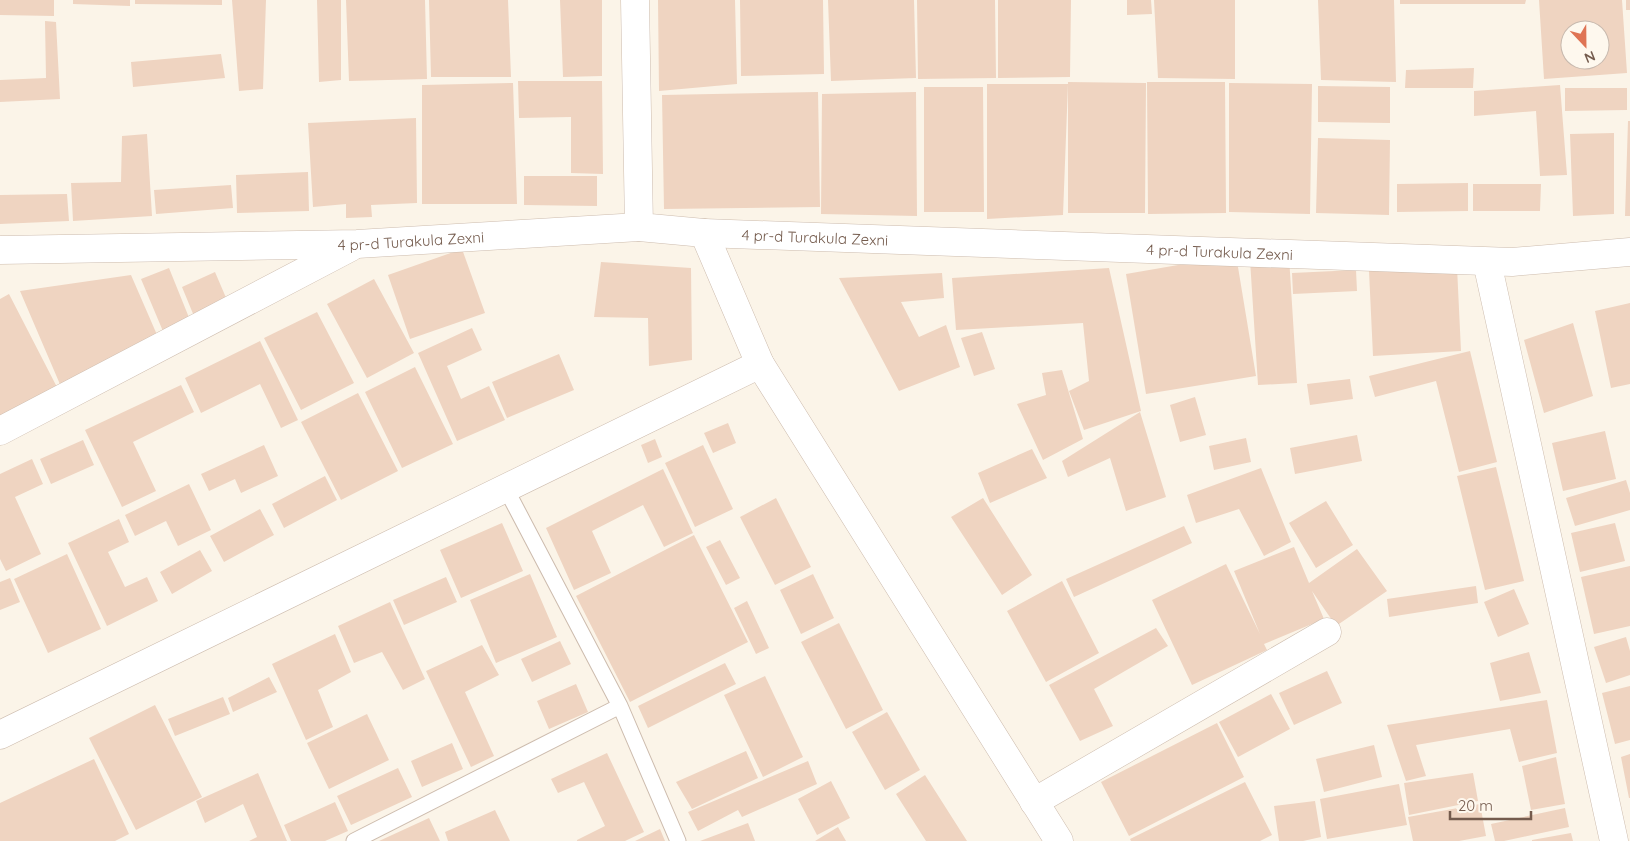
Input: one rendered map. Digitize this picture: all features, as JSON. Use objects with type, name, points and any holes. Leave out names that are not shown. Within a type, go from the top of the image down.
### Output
[{"type":"street","points":[[635,0],[640,228]]},
{"type":"street","name":"4 pr-d Turakula Zexni","points":[[0,250],[357,244],[640,228],[704,233],[1487,262],[1512,262],[1630,252]]},
{"type":"street","points":[[704,233],[760,364],[1059,841]]},
{"type":"street","points":[[0,431],[357,244]]},
{"type":"street","points":[[1487,262],[1614,841]]},
{"type":"street","points":[[0,735],[760,364]]},
{"type":"street","points":[[1034,802],[1327,632]]},
{"type":"lane","points":[[505,487],[620,706],[678,841]]},
{"type":"lane","points":[[354,841],[620,706]]},
{"type":"building","points":[[0,0],[54,0],[54,16],[0,15]]},
{"type":"building","points":[[73,0],[130,0],[130,6],[73,4]]},
{"type":"building","points":[[135,0],[222,0],[222,5],[135,4]]},
{"type":"building","points":[[232,0],[266,0],[263,89],[239,91]]},
{"type":"building","points":[[317,0],[341,0],[341,80],[319,82]]},
{"type":"building","points":[[346,0],[425,0],[427,79],[349,81]]},
{"type":"building","points":[[429,0],[508,0],[511,77],[431,77]]},
{"type":"building","points":[[560,0],[602,0],[602,76],[563,77]]},
{"type":"building","points":[[658,0],[735,0],[737,84],[659,91]]},
{"type":"building","points":[[740,0],[823,0],[824,74],[741,76]]},
{"type":"building","points":[[828,0],[914,0],[916,78],[831,81]]},
{"type":"building","points":[[917,0],[995,0],[996,78],[918,79]]},
{"type":"building","points":[[998,0],[1071,0],[1070,77],[998,78]]},
{"type":"building","points":[[1127,0],[1151,0],[1152,14],[1127,15]]},
{"type":"building","points":[[1154,0],[1235,0],[1235,79],[1158,78]]},
{"type":"building","points":[[1318,0],[1394,0],[1396,82],[1321,80]]},
{"type":"building","points":[[1400,0],[1526,0],[1525,4],[1400,4]]},
{"type":"building","points":[[1539,0],[1622,0],[1627,73],[1544,79]]},
{"type":"building","points":[[1626,0],[1630,0],[1630,10],[1626,10]]},
{"type":"building","points":[[45,21],[56,22],[60,99],[0,102],[0,80],[46,78]]},
{"type":"building","points":[[221,54],[225,78],[133,87],[131,62]]},
{"type":"building","points":[[1474,68],[1473,88],[1405,88],[1406,70]]},
{"type":"building","points":[[518,81],[602,81],[603,174],[571,173],[571,117],[519,118]]},
{"type":"building","points":[[1068,82],[1146,83],[1145,213],[1068,213]]},
{"type":"building","points":[[1147,82],[1225,82],[1226,213],[1148,214]]},
{"type":"building","points":[[513,83],[517,204],[422,204],[422,85]]},
{"type":"building","points":[[1229,83],[1312,84],[1310,214],[1229,212]]},
{"type":"building","points":[[987,84],[1068,84],[1063,215],[987,219]]},
{"type":"building","points":[[1560,85],[1567,175],[1540,176],[1536,111],[1474,116],[1474,91]]},
{"type":"building","points":[[1318,86],[1390,87],[1390,123],[1318,122]]},
{"type":"building","points":[[924,87],[983,87],[984,212],[924,212]]},
{"type":"building","points":[[1565,88],[1627,88],[1627,110],[1565,111]]},
{"type":"building","points":[[818,92],[820,207],[664,209],[662,95]]},
{"type":"building","points":[[916,92],[917,216],[821,214],[822,94]]},
{"type":"building","points":[[416,118],[417,203],[371,205],[372,217],[346,218],[346,204],[313,207],[308,123]]},
{"type":"building","points":[[1628,121],[1630,121],[1630,216],[1625,216]]},
{"type":"building","points":[[1614,133],[1614,214],[1573,216],[1570,134]]},
{"type":"building","points":[[147,134],[152,216],[73,221],[71,183],[121,182],[122,136]]},
{"type":"building","points":[[1318,138],[1390,140],[1389,215],[1316,213]]},
{"type":"building","points":[[308,172],[309,211],[237,213],[236,175]]},
{"type":"building","points":[[524,176],[597,176],[597,206],[524,205]]},
{"type":"building","points":[[1468,183],[1468,211],[1397,212],[1397,184]]},
{"type":"building","points":[[1473,184],[1541,184],[1540,211],[1473,211]]},
{"type":"building","points":[[231,185],[233,208],[156,214],[154,190]]},
{"type":"building","points":[[67,194],[69,221],[0,224],[0,195]]},
{"type":"building","points":[[462,249],[485,313],[410,339],[388,275]]},
{"type":"building","points":[[1236,255],[1256,376],[1146,394],[1126,274]]},
{"type":"building","points":[[1289,257],[1297,383],[1258,385],[1250,260]]},
{"type":"building","points":[[601,262],[691,268],[692,360],[649,366],[648,318],[594,317]]},
{"type":"building","points":[[1457,267],[1461,351],[1373,356],[1369,271]]},
{"type":"building","points":[[169,268],[192,325],[165,336],[141,279]]},
{"type":"building","points":[[1109,268],[1141,411],[1084,430],[1069,391],[1089,381],[1083,323],[956,330],[952,278]]},
{"type":"building","points":[[1356,270],[1357,291],[1293,294],[1292,273]]},
{"type":"building","points":[[215,272],[230,307],[196,321],[182,287]]},
{"type":"building","points":[[942,273],[944,298],[901,302],[919,337],[946,325],[960,367],[899,391],[839,278]]},
{"type":"building","points":[[131,275],[161,344],[62,389],[20,291]]},
{"type":"building","points":[[374,279],[414,353],[367,378],[327,304]]},
{"type":"building","points":[[9,294],[60,393],[0,423],[0,299]]},
{"type":"building","points":[[1630,303],[1630,384],[1611,388],[1595,311]]},
{"type":"building","points":[[317,312],[354,383],[301,410],[264,338]]},
{"type":"building","points":[[1573,323],[1593,396],[1544,413],[1524,340]]},
{"type":"building","points":[[472,328],[482,350],[447,366],[461,399],[489,386],[505,420],[457,441],[418,353]]},
{"type":"building","points":[[982,332],[995,369],[974,376],[961,338]]},
{"type":"building","points":[[260,341],[298,420],[281,428],[260,384],[201,413],[185,378]]},
{"type":"building","points":[[1470,351],[1497,462],[1459,472],[1436,381],[1375,397],[1369,376]]},
{"type":"building","points":[[559,354],[574,390],[507,418],[492,382]]},
{"type":"building","points":[[415,367],[453,444],[402,468],[365,392]]},
{"type":"building","points":[[1062,370],[1083,439],[1043,460],[1017,404],[1046,395],[1042,373]]},
{"type":"building","points":[[1350,379],[1353,399],[1310,405],[1307,384]]},
{"type":"building","points":[[181,385],[194,412],[133,442],[156,491],[122,507],[85,430]]},
{"type":"building","points":[[358,393],[398,471],[341,500],[301,422]]},
{"type":"building","points":[[1195,397],[1206,435],[1180,442],[1170,405]]},
{"type":"building","points":[[1140,412],[1166,497],[1126,511],[1110,458],[1068,477],[1062,461]]},
{"type":"building","points":[[728,423],[736,443],[713,453],[704,433]]},
{"type":"building","points":[[1605,431],[1616,479],[1563,491],[1552,443]]},
{"type":"building","points":[[1357,435],[1362,461],[1295,474],[1290,448]]},
{"type":"building","points":[[1246,438],[1251,462],[1214,470],[1209,446]]},
{"type":"building","points":[[655,439],[662,457],[648,463],[641,445]]},
{"type":"building","points":[[83,440],[94,465],[51,484],[40,459]]},
{"type":"building","points":[[264,445],[278,476],[241,493],[235,479],[209,491],[201,474]]},
{"type":"building","points":[[703,445],[733,509],[695,527],[665,463]]},
{"type":"building","points":[[1032,449],[1047,478],[990,503],[978,473]]},
{"type":"building","points":[[32,459],[43,484],[15,497],[41,554],[6,571],[0,559],[0,474]]},
{"type":"building","points":[[1496,467],[1524,581],[1485,590],[1457,476]]},
{"type":"building","points":[[1261,468],[1291,542],[1264,556],[1239,509],[1196,523],[1187,495]]},
{"type":"building","points":[[663,469],[693,533],[664,547],[643,505],[592,531],[611,573],[574,590],[546,528]]},
{"type":"building","points":[[325,476],[337,500],[284,528],[272,504]]},
{"type":"building","points":[[1626,480],[1630,493],[1630,510],[1575,526],[1566,498]]},
{"type":"building","points":[[189,484],[211,530],[178,546],[166,521],[135,536],[125,515]]},
{"type":"building","points":[[776,498],[811,567],[775,585],[740,517]]},
{"type":"building","points":[[983,498],[1032,575],[1002,595],[951,517]]},
{"type":"building","points":[[1326,501],[1353,545],[1316,568],[1289,523]]},
{"type":"building","points":[[260,509],[274,535],[224,562],[210,536]]},
{"type":"building","points":[[119,519],[129,542],[108,552],[125,587],[147,577],[158,601],[107,626],[68,543]]},
{"type":"building","points":[[502,523],[523,571],[461,598],[440,550]]},
{"type":"building","points":[[1615,523],[1625,561],[1580,572],[1571,533]]},
{"type":"building","points":[[1184,526],[1192,543],[1074,597],[1066,579]]},
{"type":"building","points":[[694,535],[748,642],[630,702],[576,596]]},
{"type":"building","points":[[720,540],[740,578],[726,585],[706,547]]},
{"type":"building","points":[[1294,547],[1309,583],[1357,549],[1387,591],[1336,626],[1312,591],[1324,619],[1264,644],[1267,650],[1192,685],[1152,600],[1226,564],[1260,634],[1234,571]]},
{"type":"building","points":[[200,550],[212,571],[172,594],[160,572]]},
{"type":"building","points":[[67,554],[101,629],[48,653],[14,579]]},
{"type":"building","points":[[1630,566],[1630,626],[1594,634],[1581,577]]},
{"type":"building","points":[[530,574],[557,637],[496,663],[470,600]]},
{"type":"building","points":[[813,574],[834,618],[801,634],[780,590]]},
{"type":"building","points":[[446,577],[457,602],[404,625],[393,600]]},
{"type":"building","points":[[10,578],[20,602],[0,610],[0,582]]},
{"type":"building","points":[[1062,581],[1099,653],[1046,682],[1007,611]]},
{"type":"building","points":[[1476,586],[1478,603],[1389,617],[1387,599]]},
{"type":"building","points":[[1514,589],[1529,624],[1498,637],[1484,602]]},
{"type":"building","points":[[747,601],[769,648],[756,654],[734,608]]},
{"type":"building","points":[[390,602],[425,679],[403,690],[382,652],[354,663],[338,626]]},
{"type":"building","points":[[839,623],[883,710],[846,729],[801,642]]},
{"type":"building","points":[[1156,628],[1168,646],[1094,689],[1113,726],[1080,741],[1049,685]]},
{"type":"building","points":[[335,634],[351,672],[318,690],[333,727],[306,740],[272,664]]},
{"type":"building","points":[[1626,637],[1630,651],[1630,675],[1606,683],[1594,647]]},
{"type":"building","points":[[560,641],[571,664],[532,682],[521,659]]},
{"type":"building","points":[[482,645],[499,675],[465,692],[494,756],[471,767],[426,671]]},
{"type":"building","points":[[1529,652],[1541,693],[1500,701],[1490,663]]},
{"type":"building","points":[[725,663],[736,684],[648,728],[638,706]]},
{"type":"building","points":[[1327,671],[1342,703],[1294,725],[1279,693]]},
{"type":"building","points":[[765,676],[803,757],[763,777],[724,695]]},
{"type":"building","points":[[269,677],[277,692],[233,712],[228,698]]},
{"type":"building","points":[[576,684],[588,712],[549,729],[537,701]]},
{"type":"building","points":[[1630,686],[1630,740],[1615,744],[1602,693]]},
{"type":"building","points":[[1271,694],[1290,729],[1238,757],[1219,722]]},
{"type":"building","points":[[223,697],[230,714],[175,736],[168,719]]},
{"type":"building","points":[[1547,700],[1557,753],[1519,762],[1510,729],[1416,745],[1426,776],[1406,781],[1387,725]]},
{"type":"building","points":[[155,705],[202,797],[136,830],[89,738]]},
{"type":"building","points":[[887,712],[920,770],[885,790],[852,732]]},
{"type":"building","points":[[367,714],[389,760],[329,789],[307,743]]},
{"type":"building","points":[[1217,723],[1244,777],[1129,836],[1101,782]]},
{"type":"building","points":[[452,743],[463,769],[422,787],[411,761]]},
{"type":"building","points":[[1374,745],[1382,777],[1324,792],[1316,759]]},
{"type":"building","points":[[746,751],[758,778],[692,809],[676,782]]},
{"type":"building","points":[[607,753],[644,832],[625,841],[577,841],[605,826],[584,782],[558,793],[551,779]]},
{"type":"building","points":[[1630,754],[1630,798],[1629,798],[1621,757]]},
{"type":"building","points":[[1556,757],[1565,804],[1531,810],[1522,766]]},
{"type":"building","points":[[94,759],[129,834],[115,841],[0,841],[0,803]]},
{"type":"building","points":[[808,761],[817,784],[742,817],[738,810],[698,831],[688,812]]},
{"type":"building","points":[[398,768],[412,797],[351,825],[337,796]]},
{"type":"building","points":[[258,773],[287,841],[249,841],[257,837],[243,804],[205,823],[196,801]]},
{"type":"building","points":[[1473,773],[1478,801],[1409,815],[1404,783]]},
{"type":"building","points":[[925,775],[967,841],[926,841],[896,794]]},
{"type":"building","points":[[831,781],[850,818],[817,835],[798,799]]},
{"type":"building","points":[[1245,782],[1272,835],[1260,841],[1131,841],[1130,839]]},
{"type":"building","points":[[1399,784],[1407,825],[1327,839],[1320,799]]},
{"type":"building","points":[[1315,801],[1321,837],[1303,841],[1279,841],[1274,806]]},
{"type":"building","points":[[335,802],[348,831],[325,841],[291,841],[284,825]]},
{"type":"building","points":[[1480,804],[1486,836],[1459,841],[1413,841],[1408,817]]},
{"type":"building","points":[[1565,808],[1569,827],[1504,841],[1495,841],[1491,824]]},
{"type":"building","points":[[495,810],[510,841],[448,841],[445,832]]},
{"type":"building","points":[[429,818],[440,841],[379,841]]},
{"type":"building","points":[[748,823],[755,841],[700,841]]},
{"type":"building","points":[[838,827],[846,841],[815,841]]},
{"type":"building","points":[[660,829],[665,841],[635,841]]},
{"type":"building","points":[[1571,833],[1573,841],[1532,841],[1532,840]]}]
